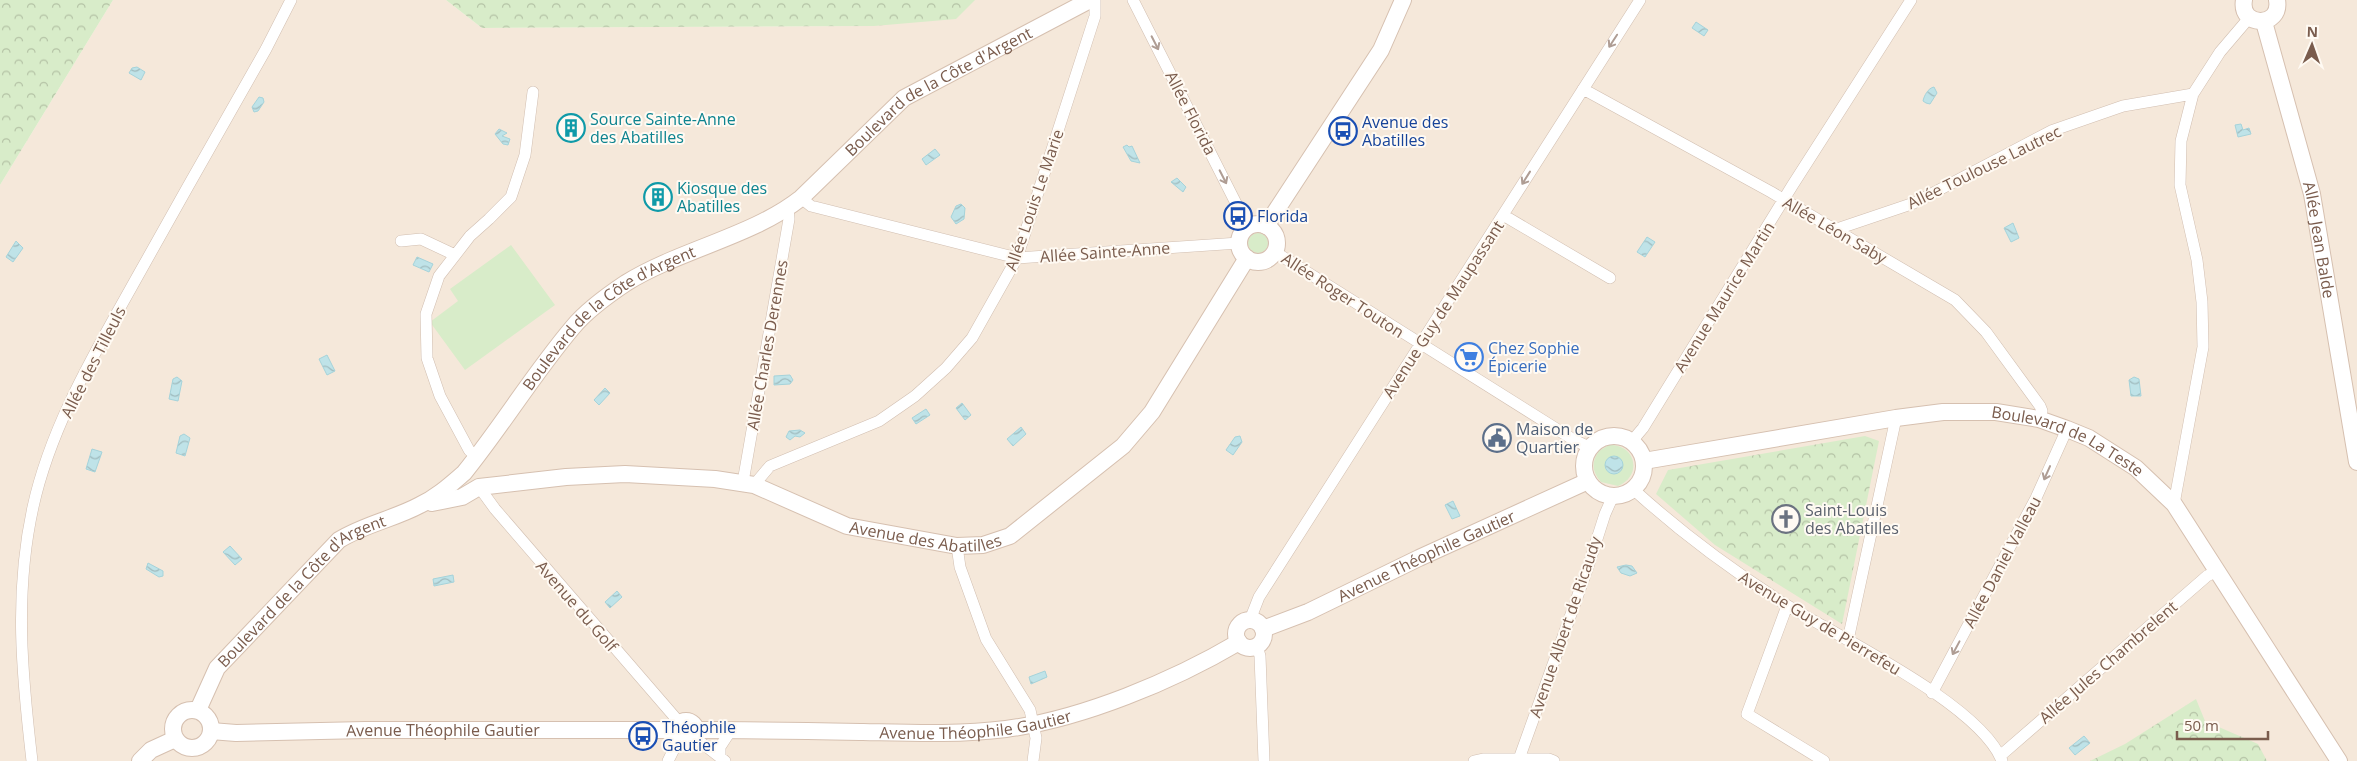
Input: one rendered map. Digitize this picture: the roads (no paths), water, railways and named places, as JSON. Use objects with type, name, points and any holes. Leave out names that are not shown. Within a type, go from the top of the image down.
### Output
[{"type":"main road","name":"Boulevard de la Côte d'Argent","points":[[198,710],[217,668],[339,540],[355,530],[420,506],[443,491],[464,473],[574,326],[598,304],[627,283],[690,251],[758,224],[794,203],[904,98],[1090,0]]},
{"type":"main road","points":[[1266,226],[1381,50],[1403,0]]},
{"type":"main road","points":[[2247,8],[2274,17],[2280,1]]},
{"type":"main road","name":"Allée Jean Balde","points":[[2247,8],[2312,194],[2356,456]]},
{"type":"main road","points":[[1257,224],[1266,226],[1276,236],[1275,252],[1263,261],[1252,261],[1243,251],[1240,238],[1248,227],[1257,224]]},
{"type":"main road","name":"Avenue des Abatilles","points":[[420,506],[462,497],[478,487],[566,477],[625,474],[748,483],[847,526],[957,546],[983,545],[1010,536],[1123,446],[1152,412],[1243,251]]},
{"type":"main road","name":"Boulevard de La Teste","points":[[1644,461],[1896,418],[1943,412],[1987,412],[2039,419],[2089,438],[2136,468],[2174,504],[2339,761]]},
{"type":"main road","points":[[1609,436],[1620,436],[1632,441],[1639,448],[1644,461],[1643,475],[1633,490],[1625,494],[1613,496],[1594,488],[1588,481],[1584,465],[1586,454],[1590,448],[1599,440],[1609,436]]},
{"type":"main road","points":[[464,473],[478,487]]},
{"type":"main road","name":"Avenue Théophile Gautier","points":[[1256,624],[1308,612],[1419,558],[1588,481]]},
{"type":"main road","points":[[1242,623],[1256,624],[1263,636],[1257,646],[1249,648],[1239,642],[1237,629],[1242,623]]},
{"type":"main road","name":"Avenue Théophile Gautier","points":[[212,730],[236,733],[365,730],[731,730],[954,734],[1033,724],[1096,706],[1168,679],[1239,642]]},
{"type":"main road","points":[[188,709],[198,710],[208,718],[212,730],[207,741],[196,748],[185,747],[176,739],[172,729],[175,719],[188,709]]},
{"type":"main road","points":[[140,761],[151,750],[176,739]]},
{"type":"street","name":"Allée des Tilleuls","points":[[32,761],[22,677],[20,614],[24,563],[33,507],[50,447],[94,355],[266,49],[291,0]]},
{"type":"street","name":"Allée Louis Le Marie","points":[[748,483],[770,466],[879,421],[915,396],[946,368],[972,338],[1017,258],[1095,16],[1095,0]]},
{"type":"street","name":"Allée Florida","points":[[1133,0],[1248,227]]},
{"type":"street","name":"Avenue Guy de Maupassant","points":[[1256,624],[1259,597],[1640,0]]},
{"type":"street","name":"Avenue Maurice Martin","points":[[1632,441],[1647,422],[1784,200],[1911,0]]},
{"type":"street","points":[[2174,504],[2203,348],[2202,302],[2197,260],[2180,185],[2181,141],[2193,94],[2247,8]]},
{"type":"street","name":"Allée Léon Saby","points":[[1583,89],[1784,200],[1955,300],[1986,332],[2034,398],[2042,411],[2039,419]]},
{"type":"street","points":[[477,457],[469,450],[440,396],[427,358],[426,314],[439,276],[470,236],[511,197],[525,155],[533,92]]},
{"type":"street","name":"Allée Toulouse Lautrec","points":[[1834,230],[1914,203],[2051,131],[2123,106],[2193,94]]},
{"type":"street","name":"Allée Sainte-Anne","points":[[794,203],[1017,258],[1243,251]]},
{"type":"street","name":"Allée Charles Derennes","points":[[748,483],[789,219],[794,203]]},
{"type":"street","points":[[1503,215],[1610,278]]},
{"type":"street","points":[[401,241],[422,239],[455,254]]},
{"type":"street","name":"Allée Roger Touton","points":[[1275,252],[1347,296],[1419,344],[1590,448]]},
{"type":"street","points":[[1848,640],[1896,418]]},
{"type":"street","name":"Allée Daniel Valleau","points":[[1932,692],[2036,498],[2067,429]]},
{"type":"street","name":"Avenue du Golf","points":[[478,487],[514,532],[685,731],[723,759]]},
{"type":"street","name":"Avenue Guy de Pierrefeu","points":[[1633,490],[1674,527],[1720,562],[1787,606],[1848,640],[1932,692],[1986,736],[2001,758]]},
{"type":"street","name":"Avenue Albert de Ricaudy","points":[[1519,759],[1613,496]]},
{"type":"street","points":[[957,546],[960,566],[986,639],[1030,710],[1036,738],[1033,761]]},
{"type":"street","name":"Allée Jules Chambrelent","points":[[2001,758],[2207,576],[2217,571]]},
{"type":"street","points":[[1787,606],[1747,714],[1824,761]]},
{"type":"street","points":[[1257,646],[1260,656],[1264,761]]},
{"type":"street","name":"Avenue du Golf","points":[[723,759],[720,747],[731,730]]},
{"type":"street","points":[[668,761],[685,731]]},
{"type":"street","points":[[1474,761],[1483,759],[1554,761]]},
{"type":"water","points":[[1696,22],[1708,30],[1704,36],[1692,28]]},
{"type":"water","points":[[137,67],[145,72],[141,80],[129,73],[132,68]]},
{"type":"water","points":[[1934,87],[1937,93],[1930,104],[1926,103],[1923,101],[1925,95]]},
{"type":"water","points":[[259,97],[263,98],[264,102],[258,111],[254,112],[252,107]]},
{"type":"water","points":[[2241,124],[2243,130],[2249,128],[2251,134],[2238,137],[2235,125]]},
{"type":"water","points":[[499,129],[507,133],[502,136],[510,139],[508,145],[503,144],[495,134]]},
{"type":"water","points":[[1127,145],[1129,147],[1132,146],[1140,163],[1131,161],[1123,147]]},
{"type":"water","points":[[935,149],[940,155],[926,165],[922,159]]},
{"type":"water","points":[[1177,178],[1186,187],[1183,192],[1171,182]]},
{"type":"water","points":[[961,204],[965,208],[964,219],[956,224],[951,217],[956,206]]},
{"type":"water","points":[[2013,223],[2019,238],[2011,242],[2004,228]]},
{"type":"water","points":[[1647,237],[1655,242],[1645,257],[1637,252]]},
{"type":"water","points":[[16,241],[23,248],[13,262],[6,257]]},
{"type":"water","points":[[417,257],[433,264],[429,272],[413,265]]},
{"type":"water","points":[[327,355],[335,371],[327,375],[319,359]]},
{"type":"water","points":[[790,375],[793,380],[790,384],[774,385],[774,376]]},
{"type":"water","points":[[177,377],[182,381],[178,401],[169,399],[173,379]]},
{"type":"water","points":[[2134,377],[2139,379],[2141,396],[2131,396],[2129,380]]},
{"type":"water","points":[[605,388],[610,393],[599,405],[594,400]]},
{"type":"water","points":[[962,403],[971,415],[965,420],[956,408]]},
{"type":"water","points":[[926,409],[930,415],[916,424],[912,418]]},
{"type":"water","points":[[1021,427],[1026,434],[1013,446],[1007,439]]},
{"type":"water","points":[[800,430],[805,433],[800,437],[795,436],[790,440],[786,437],[789,431]]},
{"type":"water","points":[[184,434],[190,438],[185,456],[176,453],[180,436]]},
{"type":"water","points":[[1240,436],[1242,442],[1233,455],[1226,450],[1235,437]]},
{"type":"water","points":[[92,449],[102,452],[95,472],[86,469]]},
{"type":"water","points":[[1614,456],[1620,459],[1623,465],[1620,471],[1614,474],[1608,471],[1605,465],[1608,459]]},
{"type":"water","points":[[1453,501],[1460,516],[1452,519],[1445,505]]},
{"type":"water","points":[[230,546],[242,559],[235,565],[223,552]]},
{"type":"water","points":[[148,563],[163,571],[163,576],[159,577],[146,569]]},
{"type":"water","points":[[1632,566],[1637,573],[1630,576],[1621,573],[1617,567]]},
{"type":"water","points":[[453,575],[454,582],[434,586],[433,579]]},
{"type":"water","points":[[617,591],[622,597],[610,608],[605,602]]},
{"type":"water","points":[[1045,671],[1047,677],[1031,684],[1029,677]]},
{"type":"water","points":[[2084,736],[2090,743],[2075,755],[2069,748]]},
{"type":"place","name":"Source Sainte-Anne des Abatilles","points":[[571,128]]},
{"type":"place","name":"Avenue des Abatilles","points":[[1343,131]]},
{"type":"place","name":"Kiosque des Abatilles","points":[[658,197]]},
{"type":"place","name":"Florida","points":[[1238,216]]},
{"type":"place","name":"Chez Sophie Épicerie","points":[[1469,357]]},
{"type":"place","name":"Maison de Quartier","points":[[1497,438]]},
{"type":"place","name":"Saint-Louis des Abatilles","points":[[1786,519]]},
{"type":"place","name":"Théophile Gautier","points":[[643,736]]}]
